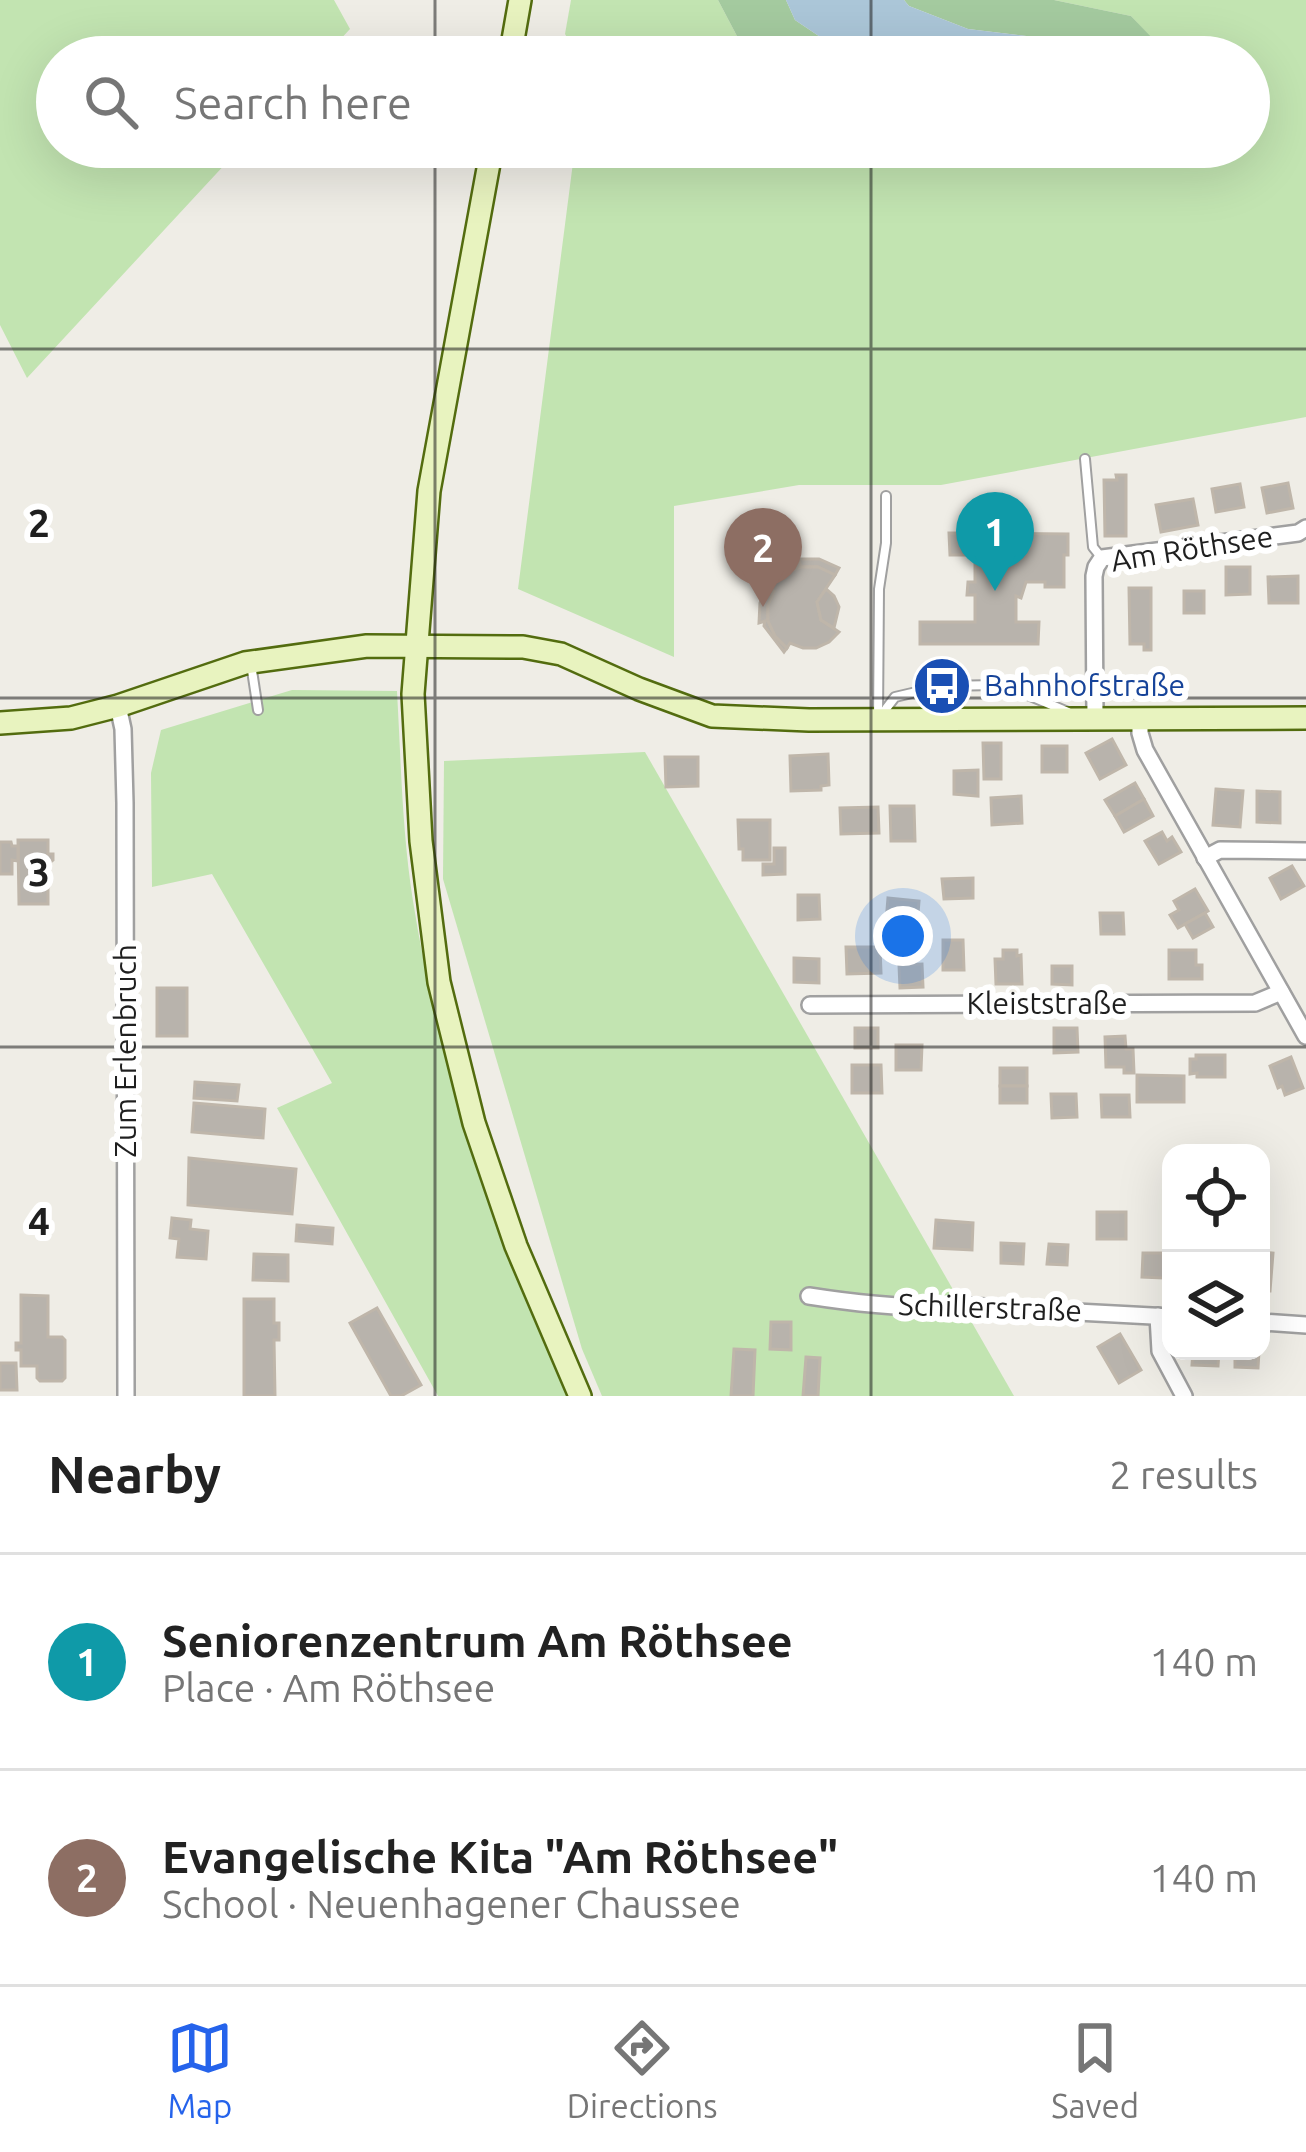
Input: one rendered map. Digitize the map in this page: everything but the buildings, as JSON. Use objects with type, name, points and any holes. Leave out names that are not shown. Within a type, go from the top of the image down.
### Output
[{"type":"main road","points":[[513,36],[520,0]]},
{"type":"main road","points":[[488,168],[429,491],[413,694],[421,841],[440,982],[485,1158],[516,1246],[580,1396]]},
{"type":"main road","points":[[0,723],[70,718],[250,662],[367,646],[523,647],[561,654],[712,716],[1306,718]]},
{"type":"street","name":"Am Röthsee","points":[[1087,718],[1094,576],[1102,558],[1303,533]]},
{"type":"street","name":"Zum Erlenbruch","points":[[118,706],[125,803],[125,1396]]},
{"type":"street","points":[[1140,720],[1145,750],[1306,1036]]},
{"type":"street","points":[[1205,858],[1220,850],[1306,851]]},
{"type":"street","name":"Kleiststraße","points":[[810,1005],[1255,1004],[1281,992]]},
{"type":"street","name":"Schillerstraße","points":[[808,1296],[1162,1317]]},
{"type":"street","points":[[1270,1323],[1306,1325]]},
{"type":"street","points":[[1165,1360],[1184,1396]]},
{"type":"lane","points":[[1085,459],[1093,547],[1102,558]]},
{"type":"lane","points":[[878,720],[879,589],[886,496]]},
{"type":"lane","points":[[250,662],[258,710]]},
{"type":"lane","points":[[878,720],[895,697],[942,686],[996,686],[1087,718]]},
{"type":"green space","points":[[0,0],[334,0],[350,29],[344,36],[36,36],[36,168],[222,168],[27,378],[0,325]]},
{"type":"green space","points":[[571,0],[718,0],[737,36],[566,36]]},
{"type":"green space","points":[[718,0],[786,0],[795,20],[819,36],[737,36]]},
{"type":"green space","points":[[904,0],[1054,0],[1131,16],[1150,36],[1026,36],[968,29]]},
{"type":"green space","points":[[1054,0],[1306,0],[1306,417],[941,485],[799,485],[674,506],[674,657],[518,589],[572,168],[1270,168],[1270,36],[1149,36],[1131,16]]},
{"type":"green space","points":[[292,690],[397,691],[409,875],[439,1028],[495,1215],[567,1396],[438,1396],[277,1108],[332,1083],[212,874],[152,887],[151,773],[161,730]]},
{"type":"green space","points":[[645,752],[1014,1396],[602,1396],[582,1349],[443,879],[444,761]]},
{"type":"water","points":[[786,0],[904,0],[968,29],[1026,36],[819,36],[795,20]]},
{"type":"place","name":"Seniorenzentrum Am Röthsee","points":[[995,591]]},
{"type":"place","name":"Evangelische Kita \"Am Röthsee\"","points":[[763,607]]},
{"type":"place","name":"Bahnhofstraße","points":[[942,686]]}]
